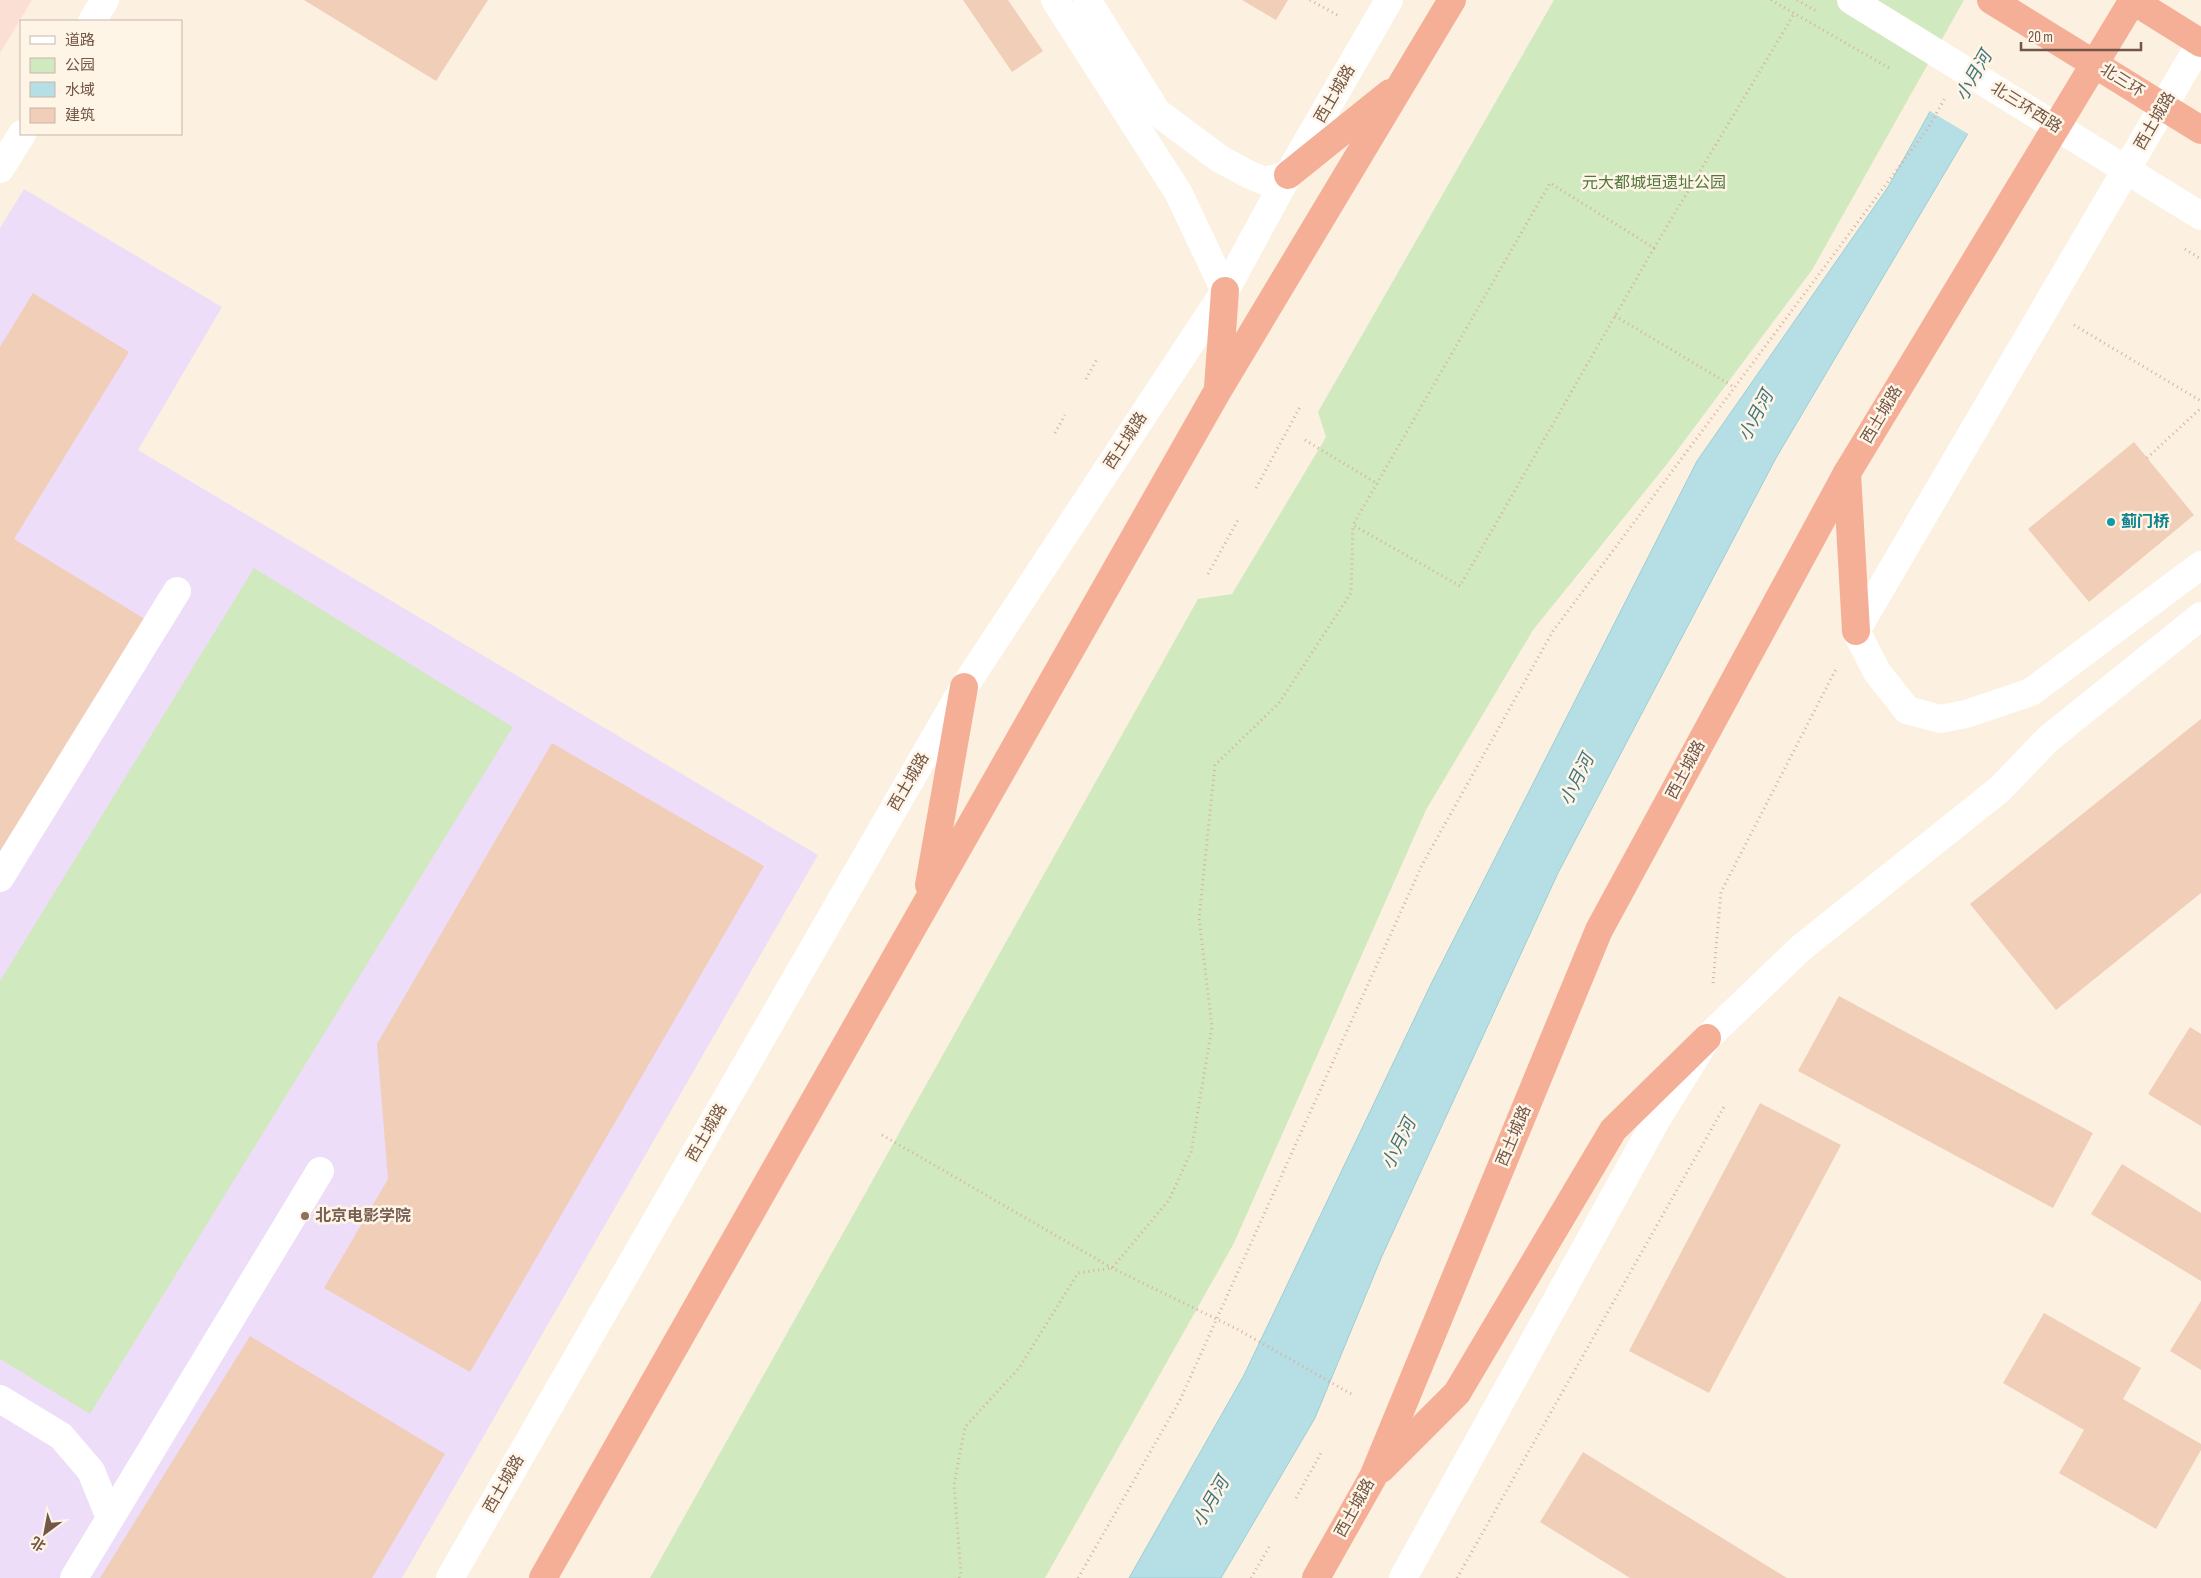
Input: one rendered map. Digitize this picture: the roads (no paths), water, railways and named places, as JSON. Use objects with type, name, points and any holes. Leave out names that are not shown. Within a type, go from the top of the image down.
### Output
[{"type":"highway","points":[[543,1578],[1217,392],[1407,79],[1452,0]]},
{"type":"highway","name":"北三环","points":[[1991,0],[2201,130]]},
{"type":"highway","points":[[2132,0],[2201,43]]},
{"type":"highway","name":"西土城路","points":[[1316,1578],[1372,1477],[1599,930],[1847,473],[2132,0]]},
{"type":"highway","points":[[1288,175],[1407,79]]},
{"type":"highway","points":[[1217,392],[1225,292]]},
{"type":"highway","points":[[1847,473],[1856,630]]},
{"type":"highway","points":[[925,905],[964,687]]},
{"type":"highway","points":[[1372,1477],[1457,1393],[1613,1130],[1708,1038]]},
{"type":"street","points":[[93,20],[105,0]]},
{"type":"street","points":[[1055,0],[1178,192],[1225,292]]},
{"type":"street","points":[[1087,0],[1157,112],[1220,159],[1250,175],[1265,182],[1288,175]]},
{"type":"street","name":"西土城路","points":[[450,1578],[964,687],[1225,292],[1288,175],[1389,0]]},
{"type":"street","name":"北三环西路","points":[[1851,0],[2201,216]]},
{"type":"street","name":"西土城路","points":[[1856,630],[2201,43]]},
{"type":"street","points":[[0,169],[21,135]]},
{"type":"street","points":[[1856,630],[1877,672],[1908,710],[1940,719],[1966,714],[2031,692],[2201,565]]},
{"type":"street","points":[[0,878],[177,591]]},
{"type":"street","points":[[1403,1578],[1658,1116],[1708,1038],[1801,948],[2000,789],[2048,739],[2201,616]]},
{"type":"street","points":[[74,1578],[320,1171]]},
{"type":"street","points":[[0,1399],[61,1436],[91,1471],[110,1518]]},
{"type":"water","name":"小月河","points":[[1992,0],[2047,0],[1776,458],[1558,873],[1382,1256],[1315,1418],[1221,1578],[1129,1578],[1244,1375],[1431,984],[1697,461],[1888,187]]},
{"type":"place","name":"蓟门桥","points":[[2111,522]]},
{"type":"place","name":"北京电影学院","points":[[305,1216]]},
{"type":"park label","name":"元大都城垣遗址公园","points":[[1654,183]]}]
